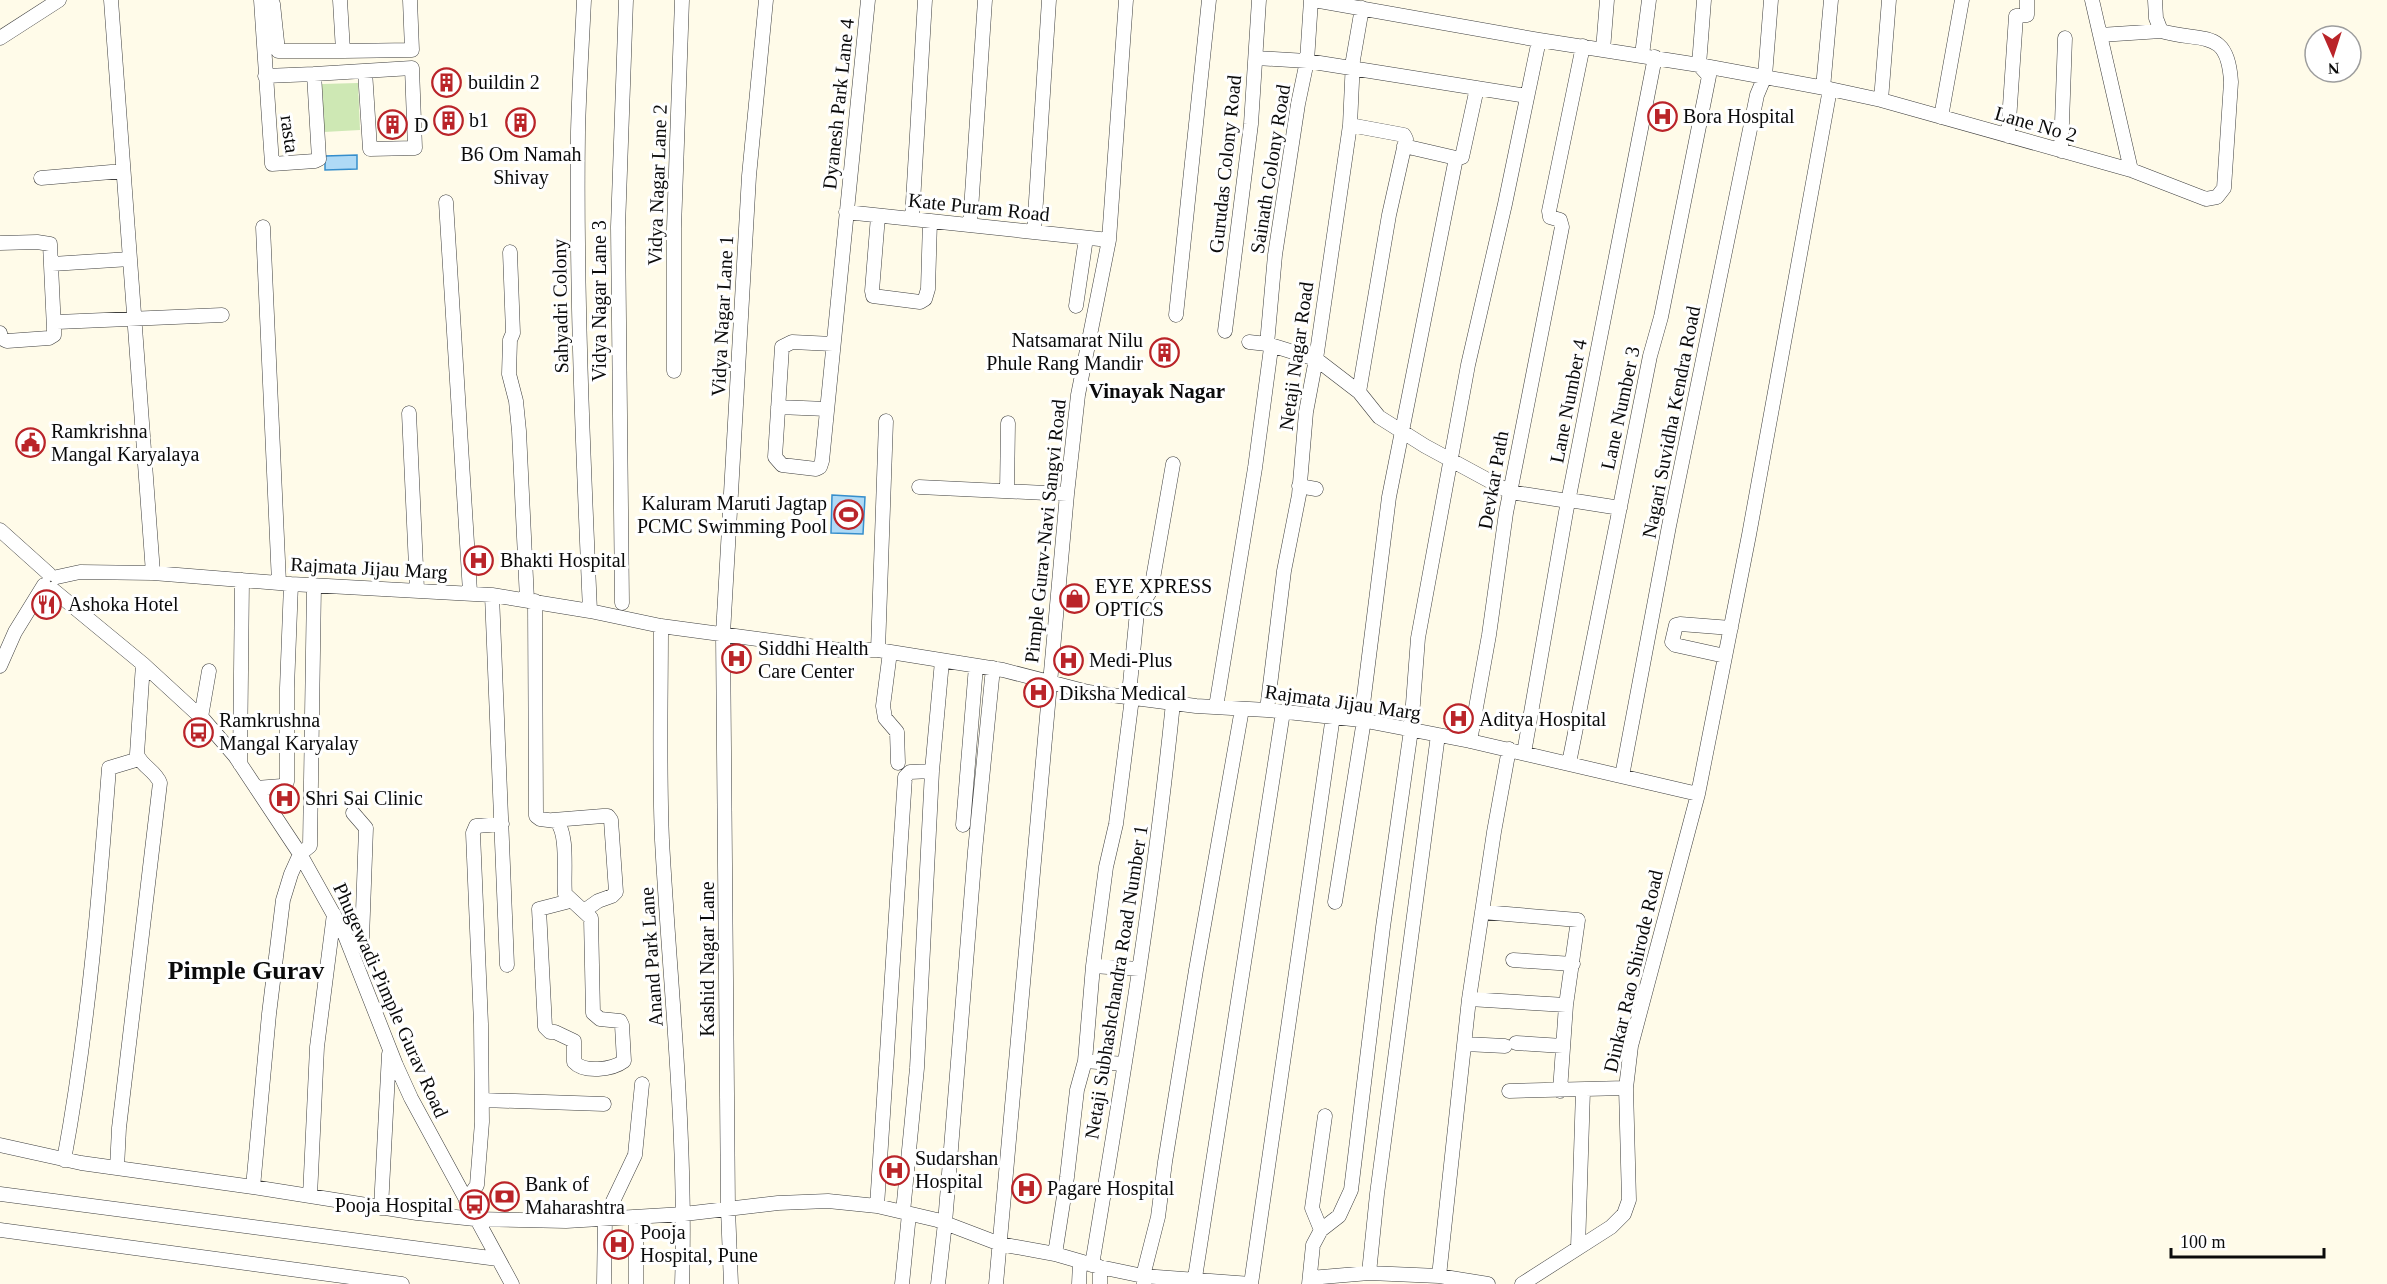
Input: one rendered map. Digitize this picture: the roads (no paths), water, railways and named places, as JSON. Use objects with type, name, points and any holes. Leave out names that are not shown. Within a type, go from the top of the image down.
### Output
[{"type":"street","points":[[0,38],[59,0]]},
{"type":"street","points":[[111,0],[153,573]]},
{"type":"street","points":[[340,0],[343,51]]},
{"type":"street","points":[[267,2],[278,51],[343,51],[412,50],[410,0]]},
{"type":"street","name":"Sahyadri Colony","points":[[584,0],[578,129],[578,212],[582,418],[591,611]]},
{"type":"street","name":"Vidya Nagar Lane 3","points":[[622,603],[618,237],[626,0]]},
{"type":"street","name":"Vidya Nagar Lane 2","points":[[674,371],[674,228],[682,0]]},
{"type":"street","name":"Vidya Nagar Lane 1","points":[[723,634],[749,176],[766,0]]},
{"type":"street","name":"Dyanesh Park Lane 4","points":[[778,407],[777,462],[808,470],[820,467],[868,0]]},
{"type":"street","points":[[912,219],[925,0]]},
{"type":"street","points":[[970,225],[985,0]]},
{"type":"street","points":[[1034,232],[1049,0]]},
{"type":"street","name":"Pimple Gurav-Navi Sangvi Road","points":[[996,1284],[1067,494],[1078,396],[1109,240],[1126,0]]},
{"type":"street","points":[[1176,315],[1209,0]]},
{"type":"street","name":"Gurudas Colony Road","points":[[1225,331],[1251,124],[1259,0]]},
{"type":"street","name":"Lane No 2","points":[[1312,0],[1827,88],[1881,100],[2131,171],[2206,199],[2217,197],[2224,188],[2231,82],[2226,52],[2217,43],[2161,31]]},
{"type":"street","name":"Sainath Colony Road","points":[[1216,707],[1255,468],[1269,346],[1275,255],[1298,104],[1307,62],[1312,0]]},
{"type":"street","points":[[1603,50],[1607,0]]},
{"type":"street","name":"Lane Number 4","points":[[1524,753],[1648,56],[1649,0]]},
{"type":"street","points":[[1700,65],[1704,0]]},
{"type":"street","name":"Nagari Suvidha Kendra Road","points":[[1622,776],[1757,95],[1765,76],[1771,0]]},
{"type":"street","name":"Dinkar Rao Shirode Road","points":[[1522,1284],[1611,1227],[1624,1214],[1629,1200],[1626,1088],[1637,1021],[1698,794],[1731,628],[1827,88],[1831,0]]},
{"type":"street","points":[[1881,100],[1889,0]]},
{"type":"street","points":[[1941,117],[1962,0]]},
{"type":"street","points":[[2008,136],[2016,16],[2027,15],[2027,0]]},
{"type":"street","points":[[2092,0],[2131,171]]},
{"type":"street","points":[[2100,35],[2161,31],[2156,18],[2155,0]]},
{"type":"street","name":"rasta","points":[[267,2],[265,76],[270,160],[273,164],[318,159],[314,74]]},
{"type":"street","name":"Netaji Nagar Road","points":[[1267,710],[1284,571],[1299,486],[1306,412],[1316,359],[1350,124],[1352,70],[1362,8]]},
{"type":"street","points":[[2061,151],[2065,38]]},
{"type":"street","points":[[1488,1284],[1439,1276],[1309,1281],[1313,1245],[1321,1230],[1339,1216],[1351,1190],[1383,927],[1411,730],[1418,638],[1468,365],[1539,40]]},
{"type":"street","name":"Devkar Path","points":[[1470,741],[1489,635],[1510,492],[1562,227],[1560,220],[1550,217],[1549,211],[1583,46]]},
{"type":"street","points":[[1256,58],[1397,74],[1527,96]]},
{"type":"street","name":"Lane Number 3","points":[[1569,763],[1650,356],[1661,316],[1709,76],[1700,65]]},
{"type":"street","points":[[265,76],[314,74],[365,71],[413,69],[414,148],[370,149],[365,71]]},
{"type":"street","points":[[1404,146],[1456,158],[1462,157],[1477,88]]},
{"type":"street","points":[[1350,124],[1404,135],[1407,139],[1379,270],[1359,392]]},
{"type":"street","points":[[1335,902],[1362,720],[1389,497],[1456,158]]},
{"type":"street","points":[[41,178],[123,171]]},
{"type":"street","points":[[446,202],[470,592]]},
{"type":"street","name":"Kate Puram Road","points":[[846,212],[1109,240]]},
{"type":"street","points":[[878,216],[873,296],[920,303],[925,299],[928,289],[930,221]]},
{"type":"street","points":[[256,788],[282,786],[287,782],[285,584],[262,226]]},
{"type":"street","points":[[1076,306],[1086,238]]},
{"type":"street","points":[[0,243],[46,242],[50,244],[54,335],[49,338],[7,341],[1,338],[0,333]]},
{"type":"street","points":[[510,252],[513,333],[510,340],[509,374],[516,401],[519,430],[531,600],[536,816],[540,819],[553,820],[608,816],[611,820],[616,892],[584,911]]},
{"type":"street","points":[[52,264],[130,259]]},
{"type":"street","points":[[57,322],[222,315]]},
{"type":"street","points":[[827,409],[778,407],[782,347],[792,342],[833,344]]},
{"type":"street","points":[[1249,342],[1316,359],[1359,392],[1379,417],[1510,492],[1620,508]]},
{"type":"street","points":[[409,412],[417,589]]},
{"type":"street","points":[[886,421],[884,706],[885,718],[897,732],[898,763]]},
{"type":"street","points":[[1007,491],[1008,423]]},
{"type":"street","points":[[1055,1254],[1077,1090],[1085,1061],[1093,966],[1106,867],[1116,824],[1132,698],[1130,684],[1137,612],[1151,590],[1173,464]]},
{"type":"street","points":[[1299,486],[1316,489]]},
{"type":"street","points":[[919,487],[1067,494]]},
{"type":"street","points":[[0,530],[51,582]]},
{"type":"street","points":[[0,540],[51,582]]},
{"type":"street","name":"Rajmata Jijau Marg","points":[[51,582],[80,572],[153,573],[314,586],[470,592],[531,600],[661,626],[723,634]]},
{"type":"street","points":[[240,764],[242,580]]},
{"type":"street","points":[[3,661],[31,626],[51,582]]},
{"type":"street","name":"Phugewadi-Pimple Gurav Road","points":[[51,582],[201,717],[240,764],[300,854],[334,913],[411,1098],[512,1284]]},
{"type":"street","points":[[253,1187],[269,1014],[283,900],[300,854],[310,846],[314,586]]},
{"type":"street","points":[[492,595],[507,965]]},
{"type":"street","points":[[1725,656],[1675,645],[1672,642],[1675,628],[1680,624],[1731,628]]},
{"type":"street","name":"Anand Park Lane","points":[[661,626],[662,837],[675,1028],[684,1214],[682,1284]]},
{"type":"street","points":[[723,634],[839,650],[884,651],[993,668],[1050,681]]},
{"type":"street","name":"Kashid Nagar Lane","points":[[723,634],[728,1209],[731,1284]]},
{"type":"street","points":[[902,1284],[932,771],[942,661]]},
{"type":"street","points":[[117,1168],[118,1128],[160,783],[158,777],[139,759],[137,754],[143,664]]},
{"type":"street","points":[[963,825],[976,666]]},
{"type":"street","points":[[938,1284],[993,668]]},
{"type":"street","points":[[201,717],[209,671]]},
{"type":"street","name":"Rajmata Jijau Marg","points":[[1050,681],[1088,692],[1132,698],[1362,720],[1470,741],[1698,794]]},
{"type":"street","name":"Netaji Subhashchandra Road Number 1","points":[[1090,1264],[1125,1065],[1164,795],[1173,703]]},
{"type":"street","points":[[1144,1280],[1158,1217],[1189,1015],[1242,709]]},
{"type":"street","points":[[1194,1282],[1283,712]]},
{"type":"street","points":[[0,1145],[64,1160],[381,1208],[475,1219],[566,1221],[684,1214],[778,1203],[828,1201],[877,1206],[945,1223],[1000,1244],[1055,1254],[1090,1264],[1121,1277],[1251,1284],[1333,716]]},
{"type":"street","points":[[1377,1277],[1377,1194],[1438,735]]},
{"type":"street","points":[[1439,1276],[1469,999],[1494,832],[1509,750]]},
{"type":"street","points":[[64,1160],[78,1083],[97,925],[109,768],[139,759]]},
{"type":"street","points":[[877,1206],[905,777],[910,772],[932,771]]},
{"type":"street","points":[[351,951],[362,939],[366,828],[353,813]]},
{"type":"street","points":[[553,820],[561,826],[565,894],[591,918],[593,1013],[600,1018],[620,1020],[622,1025],[624,1061],[614,1066],[589,1069],[579,1066],[574,1062],[574,1041],[550,1032],[545,1027],[539,909],[570,901]]},
{"type":"street","points":[[466,1201],[477,1185],[482,1100],[473,833],[476,826],[502,824]]},
{"type":"street","points":[[1483,912],[1578,920],[1566,1005],[1560,1091]]},
{"type":"street","points":[[310,1196],[318,1047],[334,913]]},
{"type":"street","points":[[1513,960],[1573,964]]},
{"type":"street","points":[[1093,966],[1139,969]]},
{"type":"street","points":[[1469,999],[1566,1005]]},
{"type":"street","points":[[1465,1044],[1563,1046]]},
{"type":"street","points":[[381,1208],[389,1048]]},
{"type":"street","points":[[1085,1061],[1125,1065]]},
{"type":"street","points":[[604,1284],[605,1218],[635,1155],[642,1084]]},
{"type":"street","points":[[1509,1091],[1626,1088]]},
{"type":"street","points":[[1578,1248],[1583,1090]]},
{"type":"street","points":[[482,1100],[604,1104]]},
{"type":"street","points":[[1321,1230],[1312,1208],[1325,1116]]},
{"type":"street","points":[[1351,1190],[1377,1194]]},
{"type":"street","points":[[0,1194],[498,1259]]},
{"type":"street","points":[[636,1217],[636,1284]]},
{"type":"street","points":[[0,1230],[402,1284]]},
{"type":"street","points":[[1079,1284],[1090,1264]]},
{"type":"street","points":[[1090,1264],[1100,1284]]},
{"type":"water","points":[[357,155],[357,169],[325,170],[325,156]]},
{"type":"water","name":"Kaluram Maruti Jagtap PCMC Swimming Pool","points":[[832,495],[865,497],[863,534],[831,533]]},
{"type":"place","name":"buildin 2","points":[[447,82]]},
{"type":"place","name":"Bora Hospital","points":[[1662,116]]},
{"type":"place","name":"b1","points":[[448,120]]},
{"type":"place","name":"B6 Om Namah Shivay","points":[[521,123]]},
{"type":"place","name":"D","points":[[393,125]]},
{"type":"place","name":"Natsamarat Nilu Phule Rang Mandir","points":[[1164,352]]},
{"type":"place","name":"Ramkrishna Mangal Karyalaya","points":[[30,443]]},
{"type":"place","name":"Kaluram Maruti Jagtap PCMC Swimming Pool","points":[[848,515]]},
{"type":"place","name":"Bhakti Hospital","points":[[479,560]]},
{"type":"place","name":"EYE XPRESS OPTICS","points":[[1074,598]]},
{"type":"place","name":"Ashoka Hotel","points":[[47,604]]},
{"type":"place","name":"Siddhi Health Care Center","points":[[737,659]]},
{"type":"place","name":"Medi-Plus","points":[[1068,660]]},
{"type":"place","name":"Diksha Medical","points":[[1038,693]]},
{"type":"place","name":"Aditya Hospital","points":[[1458,719]]},
{"type":"place","name":"Ramkrushna Mangal Karyalay","points":[[198,732]]},
{"type":"place","name":"Shri Sai Clinic","points":[[284,798]]},
{"type":"place","name":"Sudarshan Hospital","points":[[894,1170]]},
{"type":"place","name":"Pagare Hospital","points":[[1026,1188]]},
{"type":"place","name":"Bank of Maharashtra","points":[[504,1196]]},
{"type":"place","name":"Pooja Hospital","points":[[474,1205]]},
{"type":"place","name":"Pooja Hospital, Pune","points":[[619,1244]]},
{"type":"district","name":"Vinayak Nagar","points":[[1157,391]]},
{"type":"district","name":"Pimple Gurav","points":[[246,970]]}]
